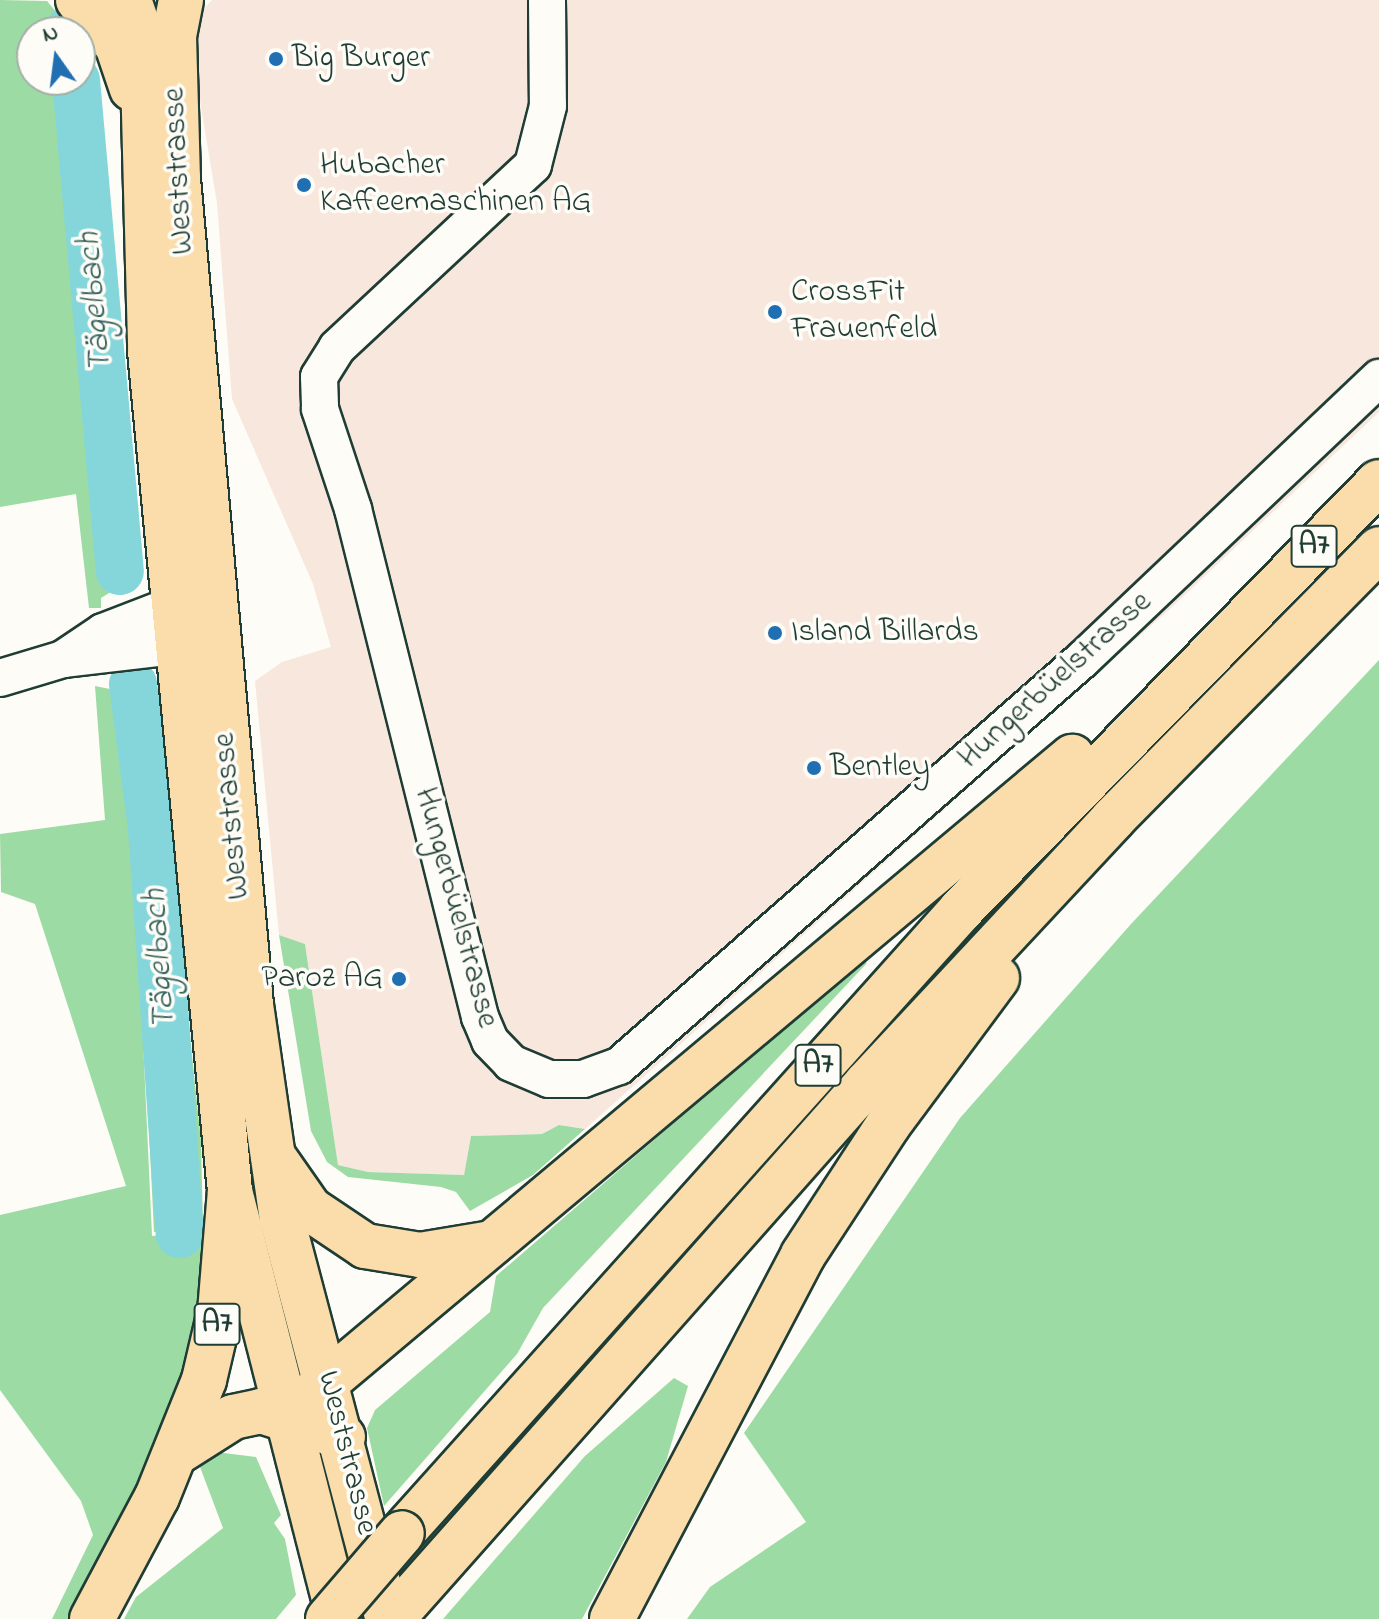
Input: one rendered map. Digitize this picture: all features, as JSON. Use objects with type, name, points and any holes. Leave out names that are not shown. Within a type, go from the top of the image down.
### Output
[{"type":"main road","name":"Weststrasse","points":[[78,0],[117,45],[144,127]]},
{"type":"main road","name":"Weststrasse","points":[[129,0],[142,37],[150,351],[230,1191],[339,1619]]},
{"type":"main road","name":"Weststrasse","points":[[181,0],[174,36],[177,164],[176,623],[243,927],[282,1219],[343,1437],[400,1608]]},
{"type":"main road","name":"A7","points":[[328,1619],[833,1049],[1248,609],[1379,482]]},
{"type":"main road","name":"A7","points":[[400,1608],[867,1083],[1113,819],[1379,549]]},
{"type":"main road","name":"A7","points":[[286,1416],[329,1385],[1248,609]]},
{"type":"main road","name":"A7","points":[[612,1619],[730,1388],[835,1203],[1113,819]]},
{"type":"main road","name":"A7","points":[[273,1156],[310,1209],[365,1246],[431,1255],[495,1242]]},
{"type":"main road","name":"A7","points":[[92,1619],[178,1452],[220,1312],[230,1191]]},
{"type":"main road","points":[[178,1452],[233,1417],[286,1416],[343,1437]]},
{"type":"street","name":"Hungerbüelstrasse","points":[[547,0],[548,106],[533,165],[337,348],[319,377],[320,409],[353,509],[480,1017],[490,1041],[511,1063],[549,1079],[583,1079],[619,1066],[1082,660],[1379,378]]},
{"type":"street","points":[[0,678],[176,623]]},
{"type":"shaded area","points":[[212,0],[1379,0],[1379,412],[1172,607],[585,1129],[559,1125],[542,1134],[471,1136],[464,1175],[368,1172],[338,1165],[305,944],[279,935],[255,681],[282,662],[331,647],[313,584],[232,399],[217,203],[191,47],[201,11]]},
{"type":"green space","points":[[0,0],[47,1],[59,16],[16,16],[16,96],[93,96],[98,179],[141,560],[138,575],[101,598],[101,608],[89,608],[76,494],[0,507]]},
{"type":"green space","points":[[1379,660],[1379,1619],[687,1619],[710,1587],[806,1522],[744,1433],[960,1118],[1131,924]]},
{"type":"green space","points":[[95,686],[110,689],[127,798],[113,689],[145,691],[162,773],[201,1140],[203,1228],[154,1232],[137,910],[152,1236],[211,1230],[199,1330],[177,1413],[75,1619],[52,1619],[93,1535],[81,1501],[0,1390],[0,1215],[126,1186],[35,904],[1,892],[0,834],[105,820]]},
{"type":"green space","points":[[279,935],[305,944],[338,1165],[368,1172],[464,1175],[471,1136],[542,1134],[559,1125],[585,1129],[533,1175],[470,1211],[456,1192],[441,1187],[348,1177],[327,1162],[311,1131]]},
{"type":"green space","points":[[863,960],[867,963],[543,1308],[517,1354],[384,1506],[367,1428],[375,1410],[490,1312],[496,1276]]},
{"type":"green space","points":[[674,1378],[688,1386],[666,1462],[582,1619],[443,1619],[585,1456]]},
{"type":"green space","points":[[216,1452],[256,1457],[281,1515],[274,1523],[285,1539],[296,1595],[276,1619],[124,1619],[136,1597],[223,1528],[200,1467]]},
{"type":"waterway","name":"Tägelbach","points":[[77,96],[120,571]]},
{"type":"waterway","name":"Tägelbach","points":[[133,684],[152,828],[180,1234]]},
{"type":"place","name":"Big Burger","points":[[276,59]]},
{"type":"place","name":"Hubacher Kaffeemaschinen AG","points":[[304,185]]},
{"type":"place","name":"CrossFit Frauenfeld","points":[[775,312]]},
{"type":"place","name":"Island Billards","points":[[775,633]]},
{"type":"place","name":"Bentley","points":[[814,768]]},
{"type":"place","name":"Paroz AG","points":[[399,979]]}]
